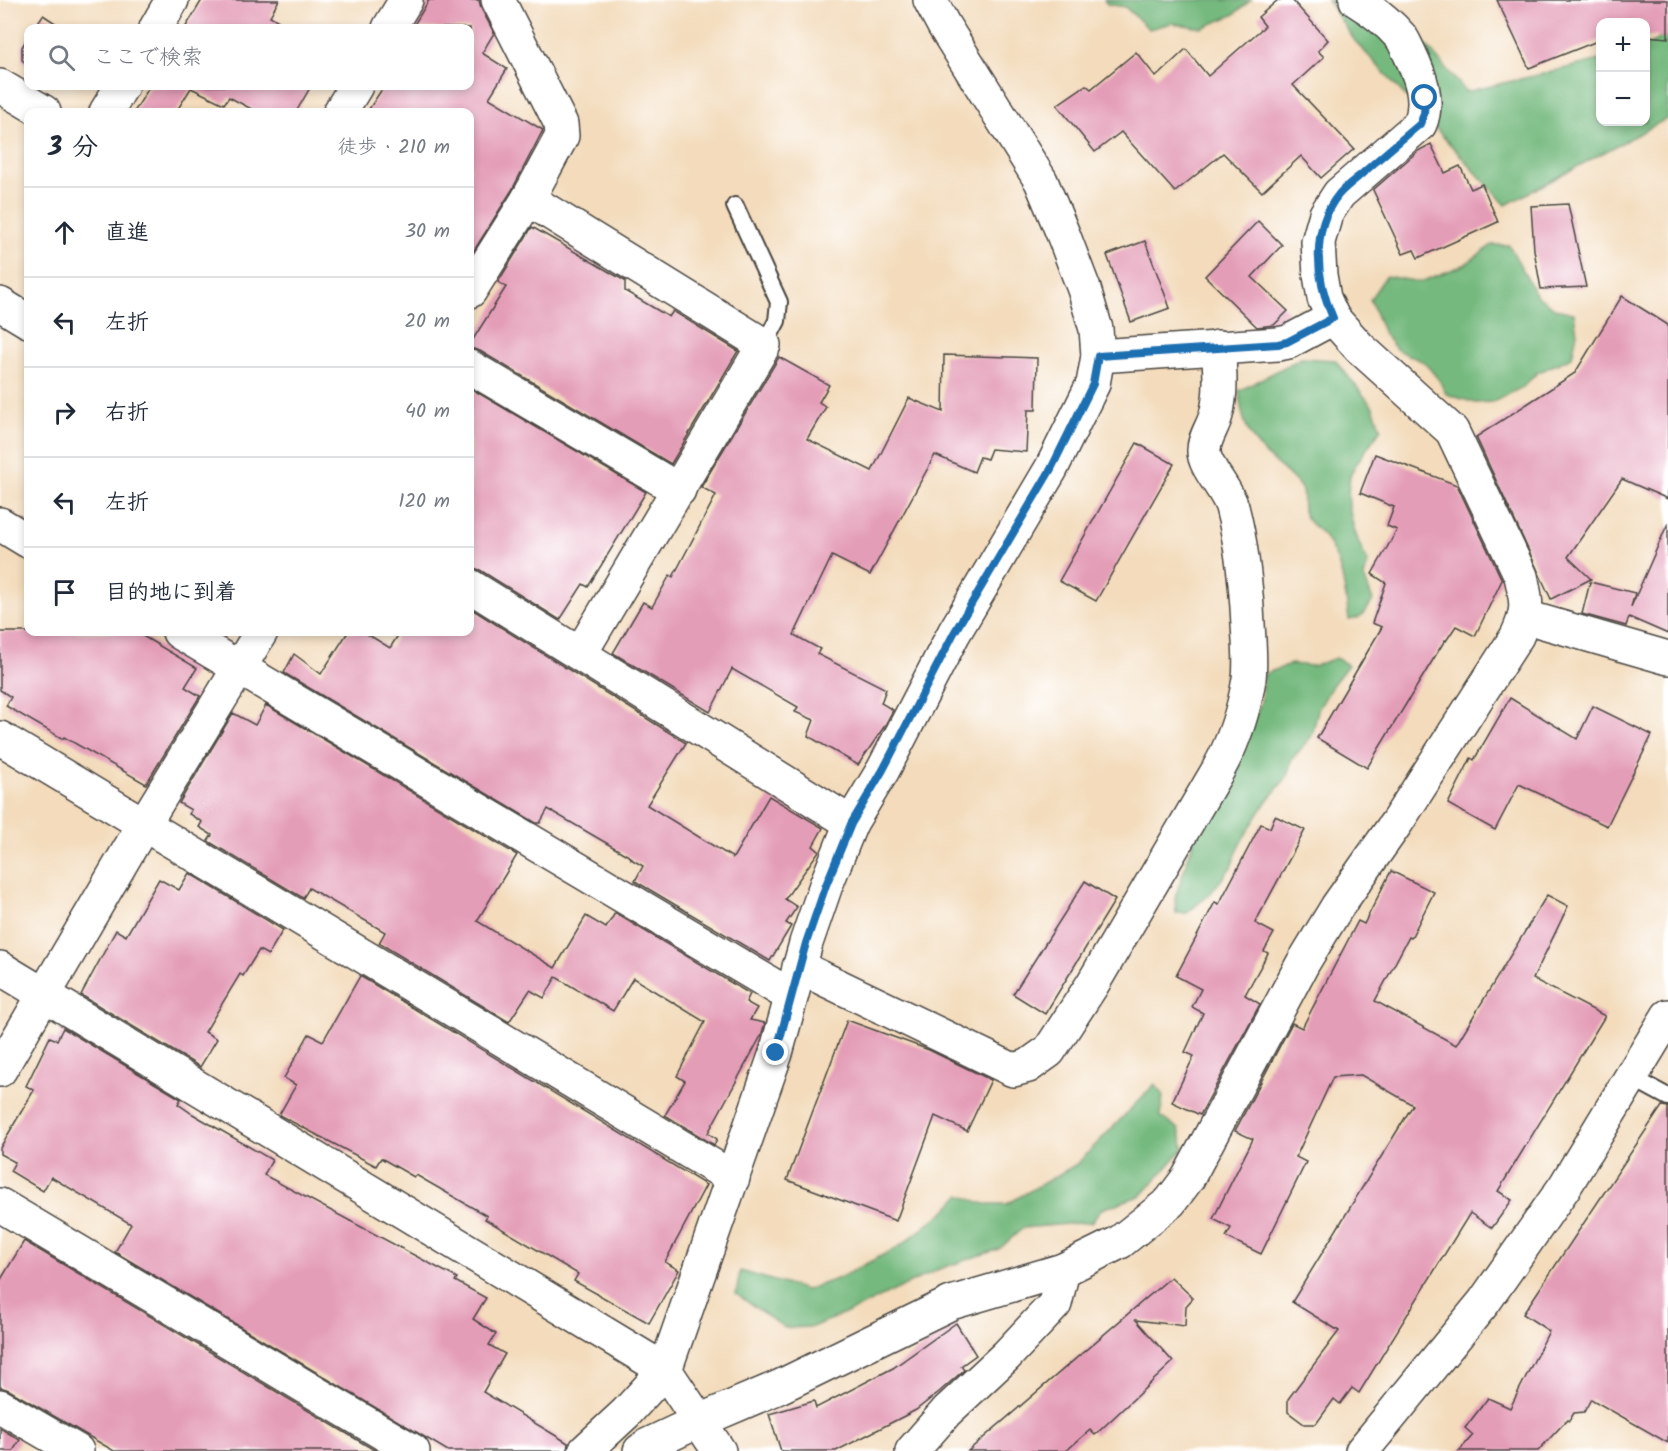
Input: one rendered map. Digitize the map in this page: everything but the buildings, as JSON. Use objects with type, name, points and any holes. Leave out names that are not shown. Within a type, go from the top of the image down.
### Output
[{"type":"street","points":[[158,24],[172,0]]},
{"type":"street","points":[[391,24],[406,0]]},
{"type":"street","points":[[474,285],[528,199],[562,136],[561,124],[498,0]]},
{"type":"street","points":[[585,1451],[626,1413],[665,1370],[776,1053],[795,982],[826,885],[851,824],[883,770],[954,633],[1051,469],[1093,384],[1098,356],[1096,330],[1084,289],[1041,181],[944,27],[930,0]]},
{"type":"street","points":[[640,1451],[648,1445],[779,1387],[951,1303],[1063,1269],[1120,1242],[1170,1202],[1188,1178],[1303,963],[1337,907],[1397,822],[1517,636],[1526,616],[1526,597],[1521,576],[1452,431],[1359,347],[1333,318],[1324,298],[1318,242],[1326,214],[1339,194],[1420,124],[1424,114],[1425,98],[1418,70],[1401,37],[1356,0]]},
{"type":"street","points":[[0,86],[37,108]]},
{"type":"street","points":[[108,108],[120,90]]},
{"type":"street","points":[[342,108],[354,90]]},
{"type":"street","points":[[528,199],[764,345],[580,654]]},
{"type":"street","points":[[0,304],[24,319]]},
{"type":"street","points":[[1098,356],[1287,342],[1333,318]]},
{"type":"street","points":[[186,636],[795,982],[1013,1070],[1028,1066],[1049,1051],[1092,985],[1224,759],[1242,708],[1249,678],[1250,652],[1247,597],[1240,540],[1231,503],[1208,463],[1203,449],[1219,403],[1218,347]]},
{"type":"street","points":[[474,369],[679,490]]},
{"type":"street","points":[[0,524],[24,539]]},
{"type":"street","points":[[474,588],[851,824]]},
{"type":"street","points":[[1526,616],[1668,658]]},
{"type":"street","points":[[0,1070],[144,824],[259,636]]},
{"type":"street","points":[[0,738],[732,1178]]},
{"type":"street","points":[[0,968],[665,1370],[718,1451]]},
{"type":"street","points":[[1362,1451],[1484,1302],[1565,1186],[1668,1016]]},
{"type":"street","points":[[0,1206],[413,1451]]},
{"type":"street","points":[[912,1451],[947,1411],[1006,1356],[1055,1304],[1063,1269]]},
{"type":"street","points":[[0,1406],[77,1451]]},
{"type":"lane","points":[[735,206],[778,302],[777,321],[764,345]]},
{"type":"lane","points":[[1631,1077],[1668,1097]]},
{"type":"green space","points":[[1104,0],[1251,0],[1233,15],[1202,28],[1172,23],[1149,29],[1125,7],[1107,4]]},
{"type":"green space","points":[[1327,0],[1388,0],[1466,92],[1596,61],[1596,126],[1650,126],[1650,43],[1668,35],[1668,118],[1506,205],[1355,41]]},
{"type":"green space","points":[[1492,245],[1509,245],[1537,296],[1556,309],[1574,313],[1577,333],[1572,357],[1537,373],[1523,387],[1493,402],[1475,403],[1446,394],[1439,380],[1424,362],[1397,350],[1384,334],[1370,299],[1386,276],[1420,282],[1464,265]]},
{"type":"green space","points":[[1301,358],[1335,360],[1373,407],[1381,429],[1359,459],[1350,476],[1348,498],[1352,520],[1368,562],[1364,577],[1373,601],[1361,617],[1349,620],[1342,577],[1331,547],[1306,517],[1300,487],[1258,446],[1249,431],[1241,408],[1239,391]]},
{"type":"green space","points":[[1336,658],[1348,665],[1333,684],[1318,710],[1312,736],[1292,759],[1287,777],[1266,802],[1241,842],[1231,867],[1210,894],[1187,913],[1176,913],[1175,898],[1198,827],[1225,804],[1243,744],[1261,702],[1264,674],[1291,664],[1313,666]]},
{"type":"green space","points":[[1155,1084],[1163,1095],[1161,1117],[1179,1129],[1184,1148],[1142,1195],[1102,1209],[1091,1222],[1023,1228],[999,1249],[939,1269],[852,1311],[812,1327],[785,1328],[736,1294],[740,1271],[806,1290],[839,1278],[900,1246],[945,1211],[960,1195],[985,1204],[1007,1204],[1077,1164]]},
{"type":"route","points":[[776,1053],[806,943],[826,885],[851,824],[883,770],[954,633],[1051,469],[1093,384],[1098,356],[1278,344],[1313,330],[1333,318],[1324,298],[1320,274],[1318,242],[1326,214],[1339,194],[1420,124],[1424,114],[1425,98]]}]
